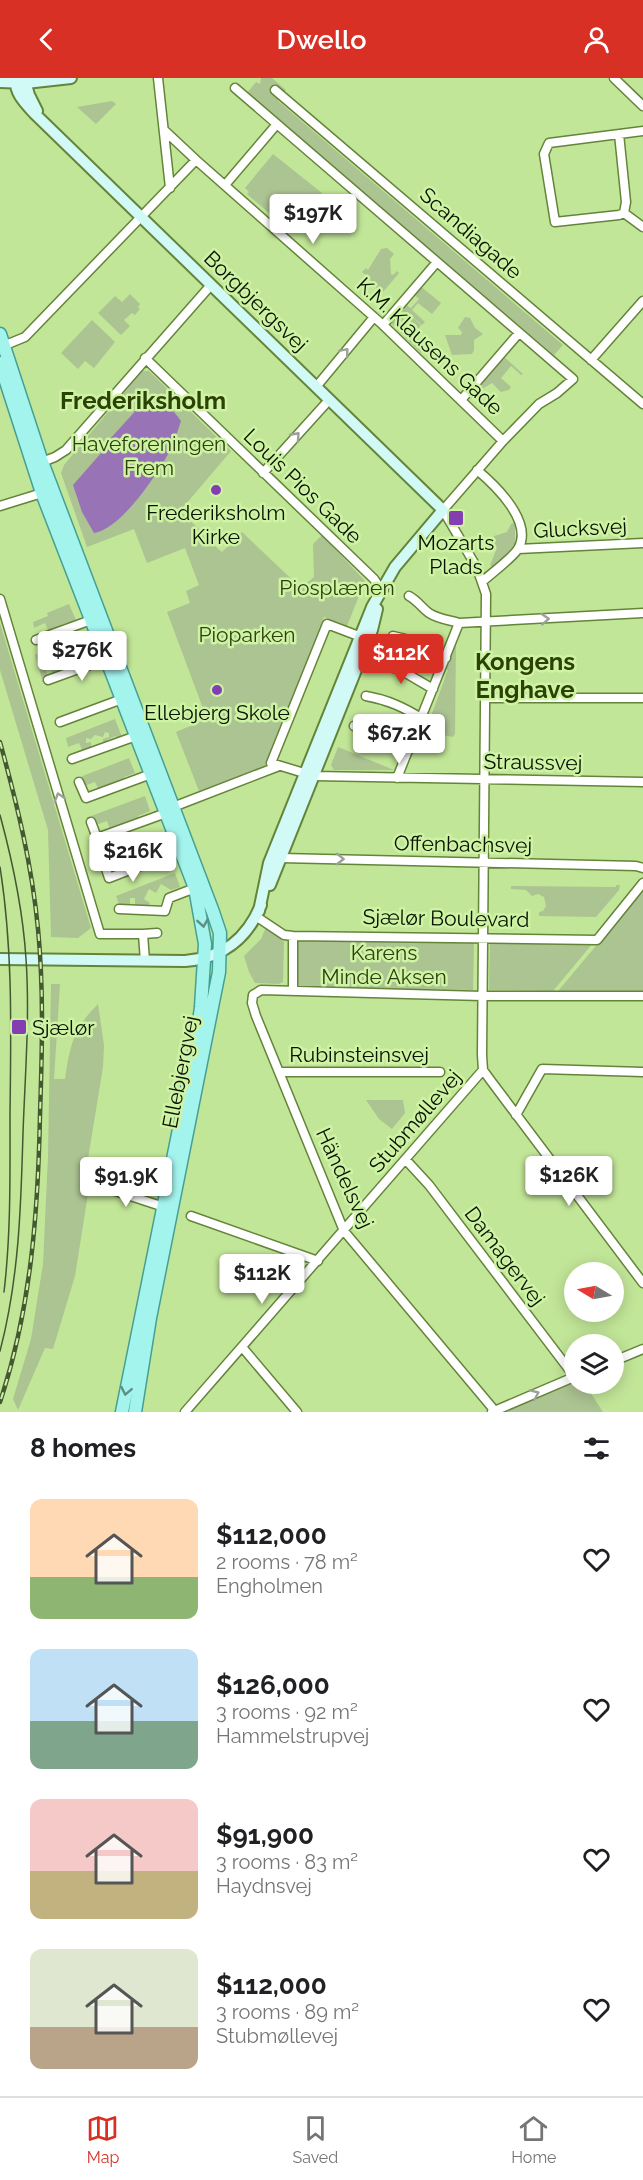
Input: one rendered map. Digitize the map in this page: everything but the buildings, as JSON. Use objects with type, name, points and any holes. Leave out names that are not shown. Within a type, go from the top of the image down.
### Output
[{"type":"main road","points":[[2,340],[42,462],[170,810]]},
{"type":"main road","points":[[0,363],[42,493],[151,774],[170,810]]},
{"type":"main road","name":"Ellebjergvej","points":[[122,1412],[196,1045],[206,958],[202,916],[170,810]]},
{"type":"main road","name":"Ellebjergvej","points":[[135,1412],[150,1318],[214,1002],[221,951],[220,933],[213,912],[170,810]]},
{"type":"street","points":[[0,82],[71,78]]},
{"type":"street","points":[[158,78],[170,188]]},
{"type":"street","points":[[614,78],[643,106]]},
{"type":"street","name":"Borgbjergsvej","points":[[20,80],[19,96],[42,120],[443,510]]},
{"type":"street","name":"Scandiagade","points":[[235,88],[573,380],[538,404],[503,441]]},
{"type":"street","name":"Scandiagade","points":[[275,90],[643,404]]},
{"type":"street","points":[[225,185],[277,124]]},
{"type":"street","name":"K.M. Klausens Gade","points":[[164,130],[383,325],[503,441]]},
{"type":"street","points":[[624,213],[555,222],[544,154],[549,143],[643,130]]},
{"type":"street","points":[[619,134],[626,202],[624,213]]},
{"type":"street","points":[[2,340],[25,337],[196,160]]},
{"type":"street","points":[[624,213],[643,227]]},
{"type":"street","points":[[383,325],[437,262]]},
{"type":"street","points":[[42,462],[66,450],[211,285]]},
{"type":"street","points":[[591,360],[643,300]]},
{"type":"street","points":[[316,387],[374,317]]},
{"type":"street","points":[[462,399],[519,333]]},
{"type":"street","name":"Louis Pios Gade","points":[[145,358],[374,579],[382,591]]},
{"type":"street","points":[[263,473],[329,400]]},
{"type":"street","points":[[258,914],[269,864],[309,776],[364,638],[372,607],[395,567],[503,441]]},
{"type":"street","points":[[477,470],[503,494],[515,513],[521,533],[518,549],[483,581]]},
{"type":"street","points":[[0,506],[42,493]]},
{"type":"street","points":[[443,510],[483,581],[486,622],[483,1070],[643,1283]]},
{"type":"street","name":"Glucksvej","points":[[518,549],[643,543]]},
{"type":"street","points":[[410,596],[421,603],[426,611],[459,623],[643,613]]},
{"type":"street","points":[[0,599],[100,934],[158,933]]},
{"type":"street","points":[[36,640],[91,620]]},
{"type":"street","points":[[397,778],[459,623]]},
{"type":"street","points":[[279,766],[272,763],[327,624],[364,638]]},
{"type":"street","points":[[393,636],[414,641],[433,654],[446,658]]},
{"type":"street","points":[[48,681],[106,659]]},
{"type":"street","points":[[379,665],[399,669],[433,689]]},
{"type":"street","points":[[366,696],[388,700],[421,718]]},
{"type":"street","points":[[486,698],[643,698]]},
{"type":"street","points":[[60,722],[122,699]]},
{"type":"street","points":[[354,726],[378,731],[409,750]]},
{"type":"street","points":[[72,759],[136,736]]},
{"type":"street","points":[[91,822],[97,838],[279,766]]},
{"type":"street","name":"Straussvej","points":[[279,766],[309,776],[643,782]]},
{"type":"street","points":[[80,782],[86,798],[151,774]]},
{"type":"street","points":[[0,959],[185,961],[206,958],[221,951],[245,934],[258,914],[281,858],[309,776]]},
{"type":"street","points":[[104,863],[109,878],[181,850]]},
{"type":"street","name":"Offenbachsvej","points":[[281,858],[636,866],[643,868]]},
{"type":"street","name":"Sjælør Boulevard","points":[[258,914],[284,935],[293,936],[597,940],[643,883]]},
{"type":"street","points":[[119,909],[165,911],[169,898],[195,888]]},
{"type":"street","points":[[143,934],[145,961]]},
{"type":"street","points":[[293,936],[292,991],[482,996],[553,994],[643,996]]},
{"type":"street","name":"Händelsvej","points":[[292,991],[261,990],[256,992],[252,1004],[344,1230],[493,1411]]},
{"type":"street","points":[[516,1115],[542,1069],[643,1072]]},
{"type":"street","name":"Stubmøllevej","points":[[185,1412],[483,1070]]},
{"type":"street","name":"Rubinsteinsvej","points":[[279,1072],[440,1072]]},
{"type":"street","name":"Damagervej","points":[[406,1160],[429,1185],[564,1364]]},
{"type":"street","points":[[98,1185],[164,1207]]},
{"type":"street","points":[[191,1216],[318,1261]]},
{"type":"street","points":[[242,1347],[297,1412]]},
{"type":"street","points":[[624,1357],[643,1349]]},
{"type":"street","points":[[493,1411],[564,1381]]},
{"type":"green space","points":[[261,78],[272,78],[286,90],[278,101],[563,345],[554,355],[247,93],[256,82],[260,84]]},
{"type":"green space","points":[[112,101],[116,104],[96,124],[77,107]]},
{"type":"green space","points":[[273,154],[322,193],[321,198],[291,232],[247,194],[249,192],[245,188]]},
{"type":"green space","points":[[387,248],[394,254],[390,259],[391,274],[397,271],[399,273],[383,292],[380,292],[362,272],[366,268],[368,270],[381,249]]},
{"type":"green space","points":[[420,286],[441,303],[432,314],[418,303],[412,310],[425,322],[422,325],[409,314],[421,325],[414,335],[427,348],[421,353],[390,322],[405,304],[411,308],[419,299],[413,294]]},
{"type":"green space","points":[[130,294],[140,304],[138,307],[140,309],[135,315],[132,313],[124,320],[130,326],[121,335],[98,313],[115,296],[122,302]]},
{"type":"green space","points":[[465,317],[470,318],[475,328],[483,334],[474,340],[472,354],[452,355],[445,335],[461,335],[462,332],[458,328]]},
{"type":"green space","points":[[92,320],[115,342],[94,368],[85,361],[78,369],[61,353]]},
{"type":"green space","points":[[503,356],[523,374],[521,375],[511,366],[501,378],[511,387],[509,390],[501,392],[492,383],[482,389],[478,386]]},
{"type":"green space","points":[[142,371],[149,371],[231,451],[180,511],[201,531],[200,533],[222,552],[242,532],[301,588],[314,577],[313,544],[322,535],[365,581],[347,626],[324,617],[265,766],[199,791],[176,732],[207,719],[167,612],[190,603],[186,591],[199,585],[185,548],[147,563],[134,529],[87,547],[61,473],[64,465]]},
{"type":"green space","points":[[515,522],[515,544],[493,568],[490,565],[497,548],[493,541],[494,536],[507,532],[511,524]]},
{"type":"green space","points":[[69,604],[76,620],[73,623],[62,624],[63,627],[49,632],[45,623],[34,628],[33,622]]},
{"type":"green space","points":[[0,623],[91,928],[78,938],[51,937],[48,830],[0,670]]},
{"type":"green space","points":[[456,638],[455,734],[453,737],[422,731],[426,722],[426,714],[431,716],[448,670],[444,667]]},
{"type":"green space","points":[[85,642],[90,657],[76,666],[77,658],[70,656],[68,661],[75,667],[53,675],[50,667],[45,669],[48,677],[42,679],[35,655],[42,652],[44,658]]},
{"type":"green space","points":[[115,719],[122,737],[117,739],[116,736],[103,744],[103,739],[109,737],[109,733],[105,732],[103,737],[95,735],[91,739],[86,738],[86,743],[91,742],[91,746],[95,747],[83,752],[79,743],[68,747],[66,738]]},
{"type":"green space","points":[[338,747],[394,770],[334,770],[331,765]]},
{"type":"green space","points":[[129,758],[135,773],[124,777],[125,780],[99,790],[95,782],[84,786],[80,777]]},
{"type":"green space","points":[[145,796],[150,811],[138,816],[139,819],[110,830],[107,821],[96,825],[91,816]]},
{"type":"green space","points":[[159,834],[165,849],[153,854],[154,857],[123,870],[119,861],[107,865],[104,856]]},
{"type":"green space","points":[[175,873],[180,887],[171,890],[161,884],[156,893],[149,889],[144,899],[150,903],[148,906],[135,906],[135,898],[130,898],[130,906],[120,906],[116,896]]},
{"type":"green space","points":[[620,885],[619,890],[596,917],[539,916],[539,912],[543,911],[546,906],[544,897],[538,894],[532,896],[526,890],[511,889],[511,886],[616,887]]},
{"type":"green space","points":[[643,890],[643,992],[558,991]]},
{"type":"green space","name":"Karens Minde Aksen","points":[[266,927],[284,942],[283,982],[279,984],[255,983],[244,956],[261,939]]},
{"type":"green space","name":"Karens Minde Aksen","points":[[296,939],[474,941],[473,990],[295,987]]},
{"type":"green space","name":"Karens Minde Aksen","points":[[490,941],[593,943],[553,991],[489,990]]},
{"type":"green space","points":[[51,984],[60,984],[54,1079],[65,1079],[74,1038],[83,1022],[98,1004],[104,1045],[103,1067],[86,1171],[91,1175],[75,1276],[53,1349],[45,1348],[18,1410],[13,1399],[31,1339],[43,1264],[48,1157]]},
{"type":"green space","points":[[366,1100],[403,1100],[405,1113],[392,1129],[379,1119]]},
{"type":"green space","points":[[564,1387],[564,1394],[591,1394],[603,1412],[500,1412]]},
{"type":"shaded area","points":[[149,402],[168,407],[181,421],[173,444],[161,466],[135,502],[115,523],[94,533],[82,512],[73,485],[139,407]]},
{"type":"tram line","points":[[0,815],[20,905],[25,941],[28,1002],[18,1242],[11,1297],[0,1351]]},
{"type":"tram line","points":[[0,867],[7,929],[11,1021],[10,1203],[4,1292]]},
{"type":"railway","points":[[0,742],[18,812],[32,882],[40,952],[42,1022],[35,1224],[19,1332],[0,1402]]},
{"type":"place","name":"Frederiksholm Kirke","points":[[216,490]]},
{"type":"place","name":"Mozarts Plads","points":[[456,518]]},
{"type":"place","name":"Ellebjerg Skole","points":[[217,690]]},
{"type":"place","name":"Sjælør","points":[[19,1027]]},
{"type":"district","name":"Frederiksholm","points":[[143,400]]},
{"type":"district","name":"Kongens Enghave","points":[[525,675]]},
{"type":"park label","name":"Haveforeningen Frem","points":[[149,455]]},
{"type":"park label","name":"Piosplænen","points":[[337,587]]},
{"type":"park label","name":"Pioparken","points":[[247,634]]}]
